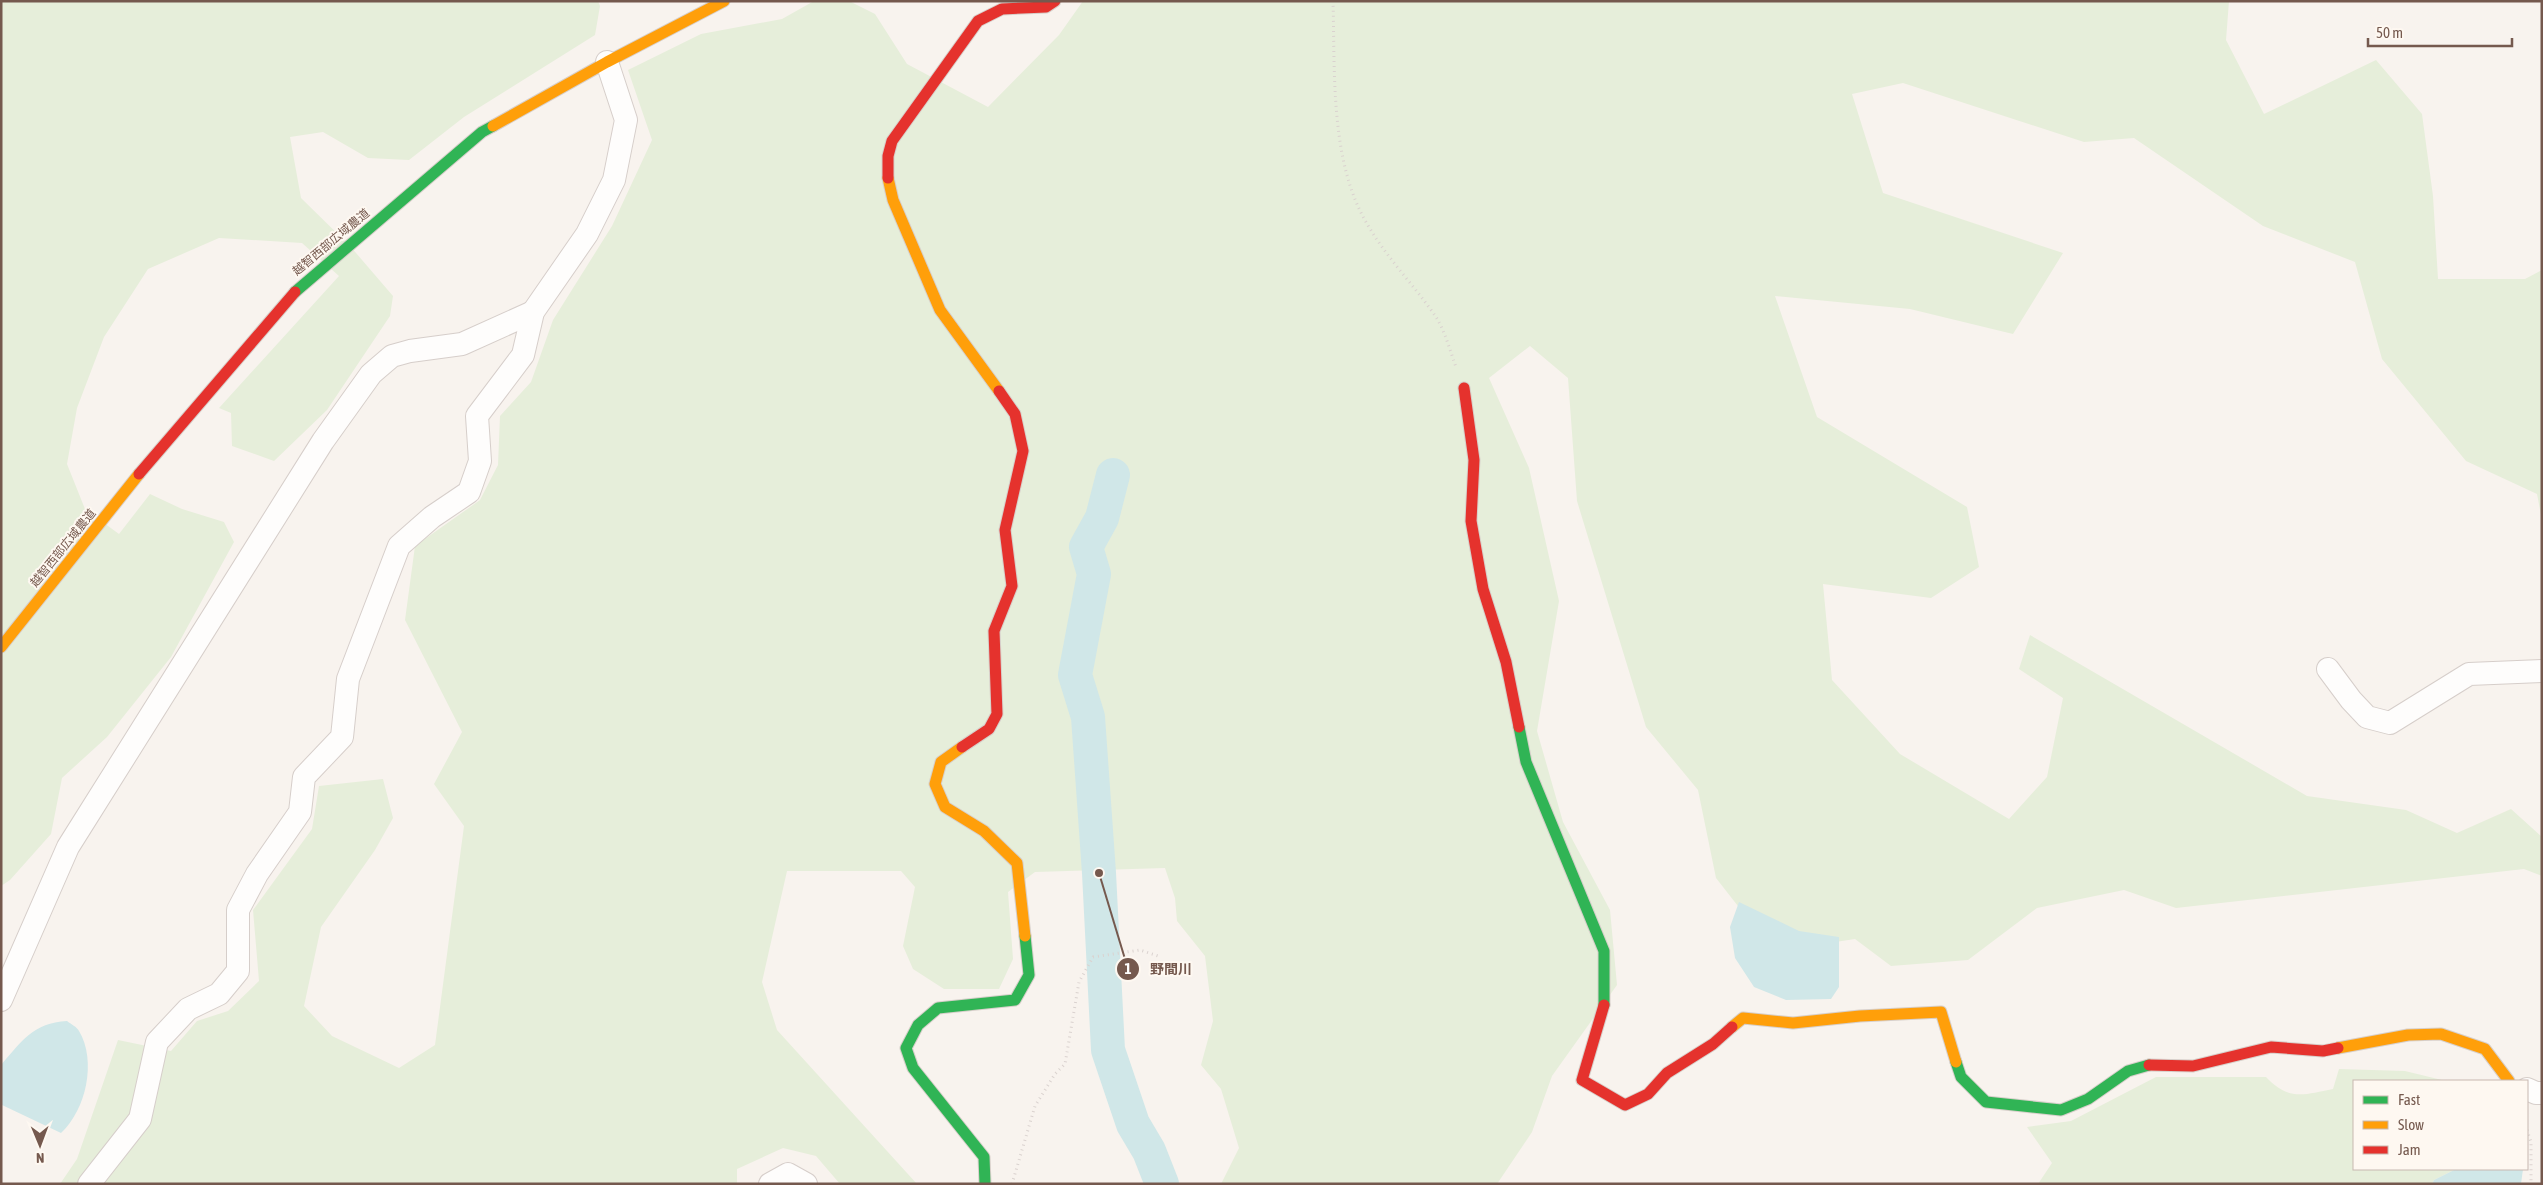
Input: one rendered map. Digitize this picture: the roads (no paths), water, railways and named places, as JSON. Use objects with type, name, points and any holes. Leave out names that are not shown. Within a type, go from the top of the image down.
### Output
[{"type":"street","name":"越智西部広域農道","points":[[1,647],[141,472],[302,284],[482,132],[607,62],[724,1]]},
{"type":"street","points":[[985,1184],[984,1157],[913,1068],[906,1048],[918,1025],[938,1008],[1016,1000],[1029,975],[1017,863],[984,831],[945,807],[935,784],[941,762],[989,729],[997,714],[994,631],[1012,586],[1005,530],[1023,451],[1015,414],[940,310],[893,200],[887,176],[888,156],[892,141],[978,21],[1002,9],[1046,7],[1055,1]]},
{"type":"street","points":[[89,1184],[140,1119],[157,1042],[188,1009],[219,994],[238,971],[238,910],[257,874],[300,812],[304,777],[342,737],[348,679],[399,546],[432,517],[469,492],[480,461],[477,416],[523,355],[533,312],[587,234],[614,180],[626,120],[607,62]]},
{"type":"street","points":[[1,1000],[68,847],[323,441],[371,374],[392,356],[410,351],[462,344],[533,312]]},
{"type":"street","points":[[1464,388],[1474,460],[1471,521],[1483,589],[1506,662],[1526,762],[1562,845],[1604,951],[1605,1000],[1582,1080],[1625,1105],[1648,1094],[1667,1073],[1713,1044],[1743,1018],[1793,1023],[1860,1016],[1941,1012],[1961,1078],[1986,1102],[2019,1107],[2061,1110],[2088,1099],[2128,1071],[2146,1065],[2193,1066],[2271,1047],[2323,1052],[2408,1035],[2442,1034],[2485,1049],[2508,1080]]},
{"type":"street","points":[[2328,669],[2351,700],[2368,717],[2390,723],[2469,674],[2542,671]]},
{"type":"street","points":[[2528,1089],[2542,1093]]},
{"type":"street","points":[[770,1184],[788,1174],[806,1184]]},
{"type":"waterway","points":[[1113,475],[1102,518],[1086,547],[1094,574],[1075,675],[1088,717],[1099,873],[1108,1050],[1133,1124],[1149,1151],[1162,1184]]},
{"type":"place","name":"野間川","points":[[1099,873]]}]
